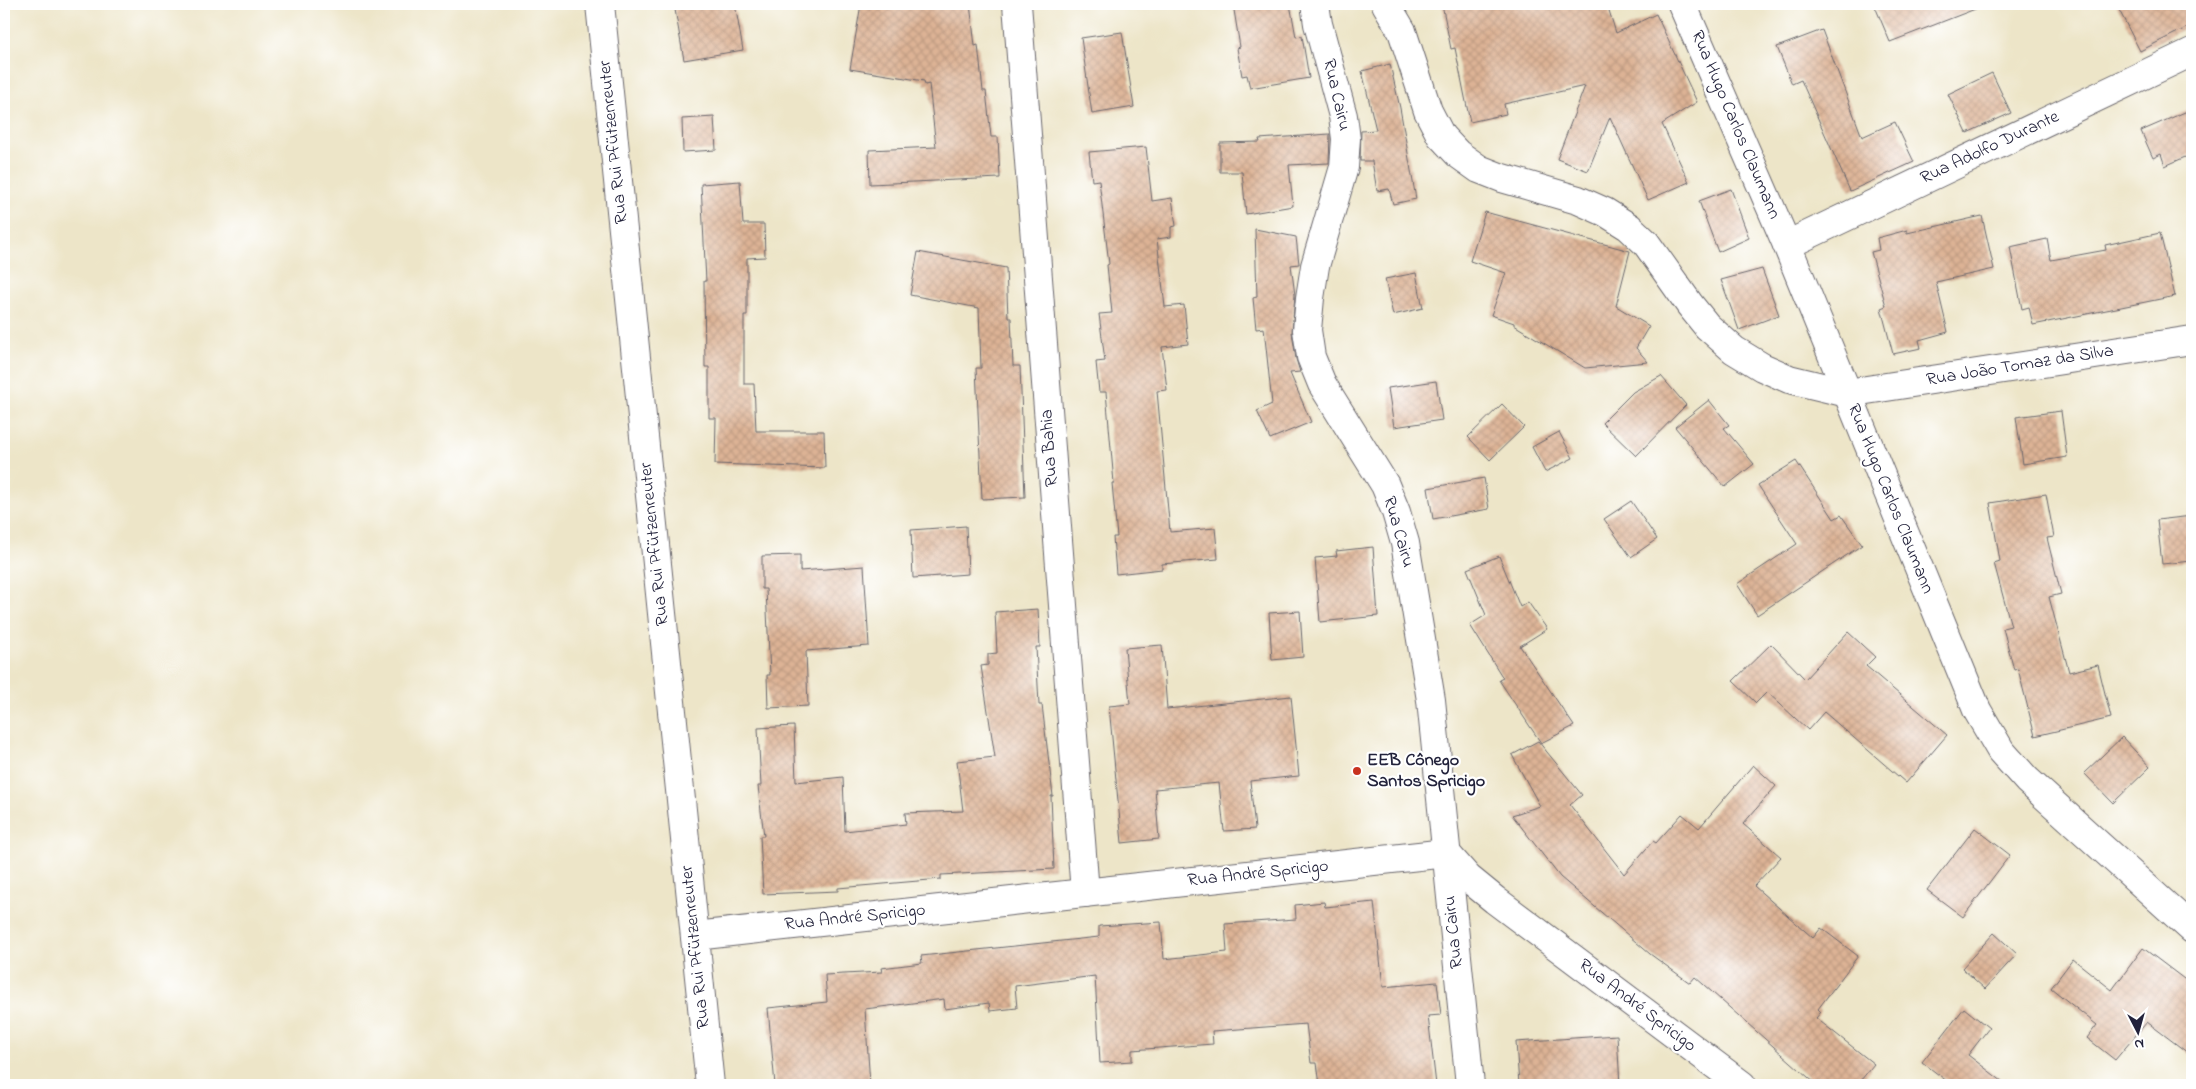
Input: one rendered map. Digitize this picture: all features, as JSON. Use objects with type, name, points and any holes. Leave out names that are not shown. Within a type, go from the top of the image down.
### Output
[{"type":"street","name":"Rua Rui Pfützenreuter","points":[[600,4],[710,1085]]},
{"type":"street","name":"Rua Bahia","points":[[1017,4],[1085,893]]},
{"type":"street","name":"Rua Cairu","points":[[1316,4],[1318,24],[1343,116],[1346,139],[1344,168],[1315,266],[1308,330],[1311,356],[1322,384],[1384,485],[1396,512],[1405,543],[1431,700],[1470,1085]]},
{"type":"street","points":[[1386,4],[1402,31],[1428,111],[1440,136],[1458,154],[1479,169],[1502,178],[1578,200],[1605,212],[1629,227],[1646,243],[1707,326],[1734,350],[1762,367],[1789,378],[1847,393]]},
{"type":"street","name":"Rua Hugo Carlos Claumann","points":[[1682,4],[1787,245],[1977,710],[2001,751],[2027,780],[2192,929]]},
{"type":"street","name":"Rua Adolfo Durante","points":[[1787,245],[2192,52]]},
{"type":"street","name":"Rua João Tomaz da Silva","points":[[1847,393],[2192,340]]},
{"type":"street","name":"Rua André Spricigo","points":[[695,936],[1446,853],[1468,878],[1495,900],[1742,1085]]},
{"type":"building","points":[[674,4],[735,4],[743,50],[684,60]]},
{"type":"building","points":[[861,4],[970,4],[975,46],[978,45],[983,91],[986,91],[991,137],[998,137],[1000,178],[870,184],[869,150],[936,147],[929,84],[925,85],[924,81],[850,69]]},
{"type":"building","points":[[1233,4],[1290,4],[1296,37],[1302,36],[1309,78],[1250,88],[1247,75],[1242,76],[1237,48],[1240,47]]},
{"type":"building","points":[[1442,4],[1607,4],[1616,33],[1656,14],[1697,102],[1662,124],[1689,182],[1648,200],[1610,117],[1588,171],[1557,159],[1585,86],[1504,104],[1506,114],[1470,122],[1455,48],[1451,49]]},
{"type":"building","points":[[1874,4],[1982,4],[1983,6],[1890,42]]},
{"type":"building","points":[[2116,4],[2192,4],[2192,25],[2140,51]]},
{"type":"building","points":[[1822,30],[1862,137],[1895,122],[1914,162],[1850,191],[1801,80],[1792,84],[1777,47]]},
{"type":"building","points":[[1122,32],[1134,107],[1092,114],[1081,38]]},
{"type":"building","points":[[1390,64],[1416,199],[1393,204],[1389,189],[1377,191],[1372,161],[1360,161],[1361,131],[1376,130],[1362,71]]},
{"type":"building","points":[[1992,73],[2011,113],[1967,133],[1948,94]]},
{"type":"building","points":[[2192,109],[2192,154],[2165,166],[2161,154],[2153,158],[2141,131]]},
{"type":"building","points":[[714,117],[716,150],[683,152],[682,119]]},
{"type":"building","points":[[1330,134],[1329,163],[1289,165],[1293,206],[1246,214],[1242,172],[1220,172],[1220,143],[1260,142],[1259,139]]},
{"type":"building","points":[[1146,147],[1152,201],[1172,198],[1176,226],[1171,227],[1171,237],[1157,239],[1165,307],[1184,305],[1188,344],[1162,347],[1167,390],[1157,391],[1170,532],[1215,528],[1218,559],[1162,564],[1162,569],[1116,574],[1113,537],[1117,537],[1106,392],[1099,392],[1096,362],[1105,361],[1099,314],[1112,313],[1107,265],[1109,264],[1099,180],[1092,181],[1089,152]]},
{"type":"building","points":[[740,181],[743,224],[764,224],[765,257],[747,258],[747,315],[744,315],[744,384],[754,384],[756,431],[824,431],[825,468],[715,464],[716,418],[709,418],[709,367],[705,367],[704,281],[706,281],[701,184]]},
{"type":"building","points":[[1731,189],[1749,238],[1718,252],[1699,201]]},
{"type":"building","points":[[1485,212],[1630,251],[1616,306],[1649,326],[1636,348],[1648,362],[1585,368],[1514,325],[1514,323],[1491,315],[1506,273],[1470,261]]},
{"type":"building","points":[[1982,216],[1994,269],[1936,282],[1948,332],[1919,340],[1921,348],[1893,354],[1881,308],[1886,306],[1871,252],[1879,250],[1877,238],[1907,230],[1907,233]]},
{"type":"building","points":[[1255,229],[1296,237],[1299,264],[1291,265],[1295,295],[1292,332],[1300,372],[1290,373],[1311,422],[1270,439],[1257,411],[1272,404],[1264,328],[1256,329],[1253,298],[1257,297]]},
{"type":"building","points":[[2160,233],[2175,296],[2033,325],[2029,307],[2022,309],[2010,247],[2047,239],[2051,260],[2106,250],[2105,245]]},
{"type":"building","points":[[918,252],[1006,268],[1008,318],[1011,318],[1013,366],[1020,366],[1025,497],[982,499],[976,368],[981,368],[979,308],[910,295]]},
{"type":"building","points":[[1762,269],[1779,315],[1739,330],[1721,280]]},
{"type":"building","points":[[1416,273],[1423,308],[1393,315],[1385,279]]},
{"type":"building","points":[[1661,376],[1686,405],[1636,456],[1602,423],[1633,392]]},
{"type":"building","points":[[1436,381],[1442,420],[1394,427],[1388,388]]},
{"type":"building","points":[[1709,400],[1729,425],[1724,428],[1754,464],[1725,487],[1675,427]]},
{"type":"building","points":[[1502,404],[1524,427],[1490,460],[1468,437]]},
{"type":"building","points":[[2061,411],[2067,457],[2023,464],[2016,417]]},
{"type":"building","points":[[1559,432],[1573,458],[1545,472],[1532,447]]},
{"type":"building","points":[[1796,461],[1834,519],[1841,515],[1862,545],[1757,615],[1737,584],[1797,544],[1758,485]]},
{"type":"building","points":[[1484,478],[1489,509],[1433,519],[1428,488]]},
{"type":"building","points":[[2046,494],[2054,537],[2047,538],[2061,594],[2049,597],[2069,672],[2098,665],[2111,718],[2035,736],[2018,669],[2014,670],[2003,628],[2011,626],[1994,563],[2000,561],[1990,503]]},
{"type":"building","points":[[1631,501],[1657,539],[1631,557],[1604,519]]},
{"type":"building","points":[[2192,516],[2192,561],[2162,564],[2157,520]]},
{"type":"building","points":[[966,526],[968,574],[913,578],[911,530]]},
{"type":"building","points":[[1373,547],[1378,616],[1320,622],[1315,558],[1337,556],[1336,551]]},
{"type":"building","points":[[800,555],[800,571],[864,566],[869,646],[806,651],[808,706],[768,708],[767,675],[770,675],[766,589],[762,589],[762,556]]},
{"type":"building","points":[[1499,556],[1520,607],[1528,602],[1547,629],[1520,646],[1574,726],[1541,743],[1499,680],[1503,678],[1470,625],[1486,615],[1467,569]]},
{"type":"building","points":[[1038,609],[1040,647],[1036,647],[1039,705],[1042,705],[1053,796],[1051,796],[1054,869],[941,875],[941,879],[838,888],[838,891],[763,894],[760,836],[764,836],[758,786],[761,786],[758,728],[794,726],[796,782],[843,777],[845,831],[906,824],[905,813],[963,811],[957,761],[995,757],[981,666],[988,665],[988,654],[997,653],[995,612]]},
{"type":"building","points":[[1300,611],[1303,657],[1272,660],[1269,613]]},
{"type":"building","points":[[1848,632],[1875,657],[1866,666],[1947,735],[1906,783],[1824,712],[1808,730],[1767,692],[1756,703],[1733,681],[1771,644],[1805,679]]},
{"type":"building","points":[[1162,645],[1167,709],[1291,696],[1299,776],[1250,781],[1255,829],[1224,831],[1219,783],[1155,789],[1159,839],[1122,843],[1109,706],[1130,704],[1125,648]]},
{"type":"building","points":[[2122,737],[2150,767],[2113,803],[2084,773]]},
{"type":"building","points":[[1538,741],[1582,795],[1570,805],[1624,874],[1653,841],[1656,843],[1682,814],[1699,828],[1753,765],[1776,786],[1743,824],[1781,857],[1754,886],[1813,938],[1821,928],[1858,956],[1818,1009],[1821,1012],[1816,1018],[1874,1064],[1857,1085],[1817,1085],[1695,977],[1690,983],[1650,954],[1560,877],[1512,815],[1540,806],[1512,755]]},
{"type":"building","points":[[1975,828],[2010,855],[1963,917],[1927,890]]},
{"type":"building","points":[[1324,902],[1325,907],[1374,902],[1383,987],[1437,982],[1441,1015],[1428,1016],[1436,1085],[1320,1085],[1317,1063],[1311,1063],[1306,1024],[1212,1031],[1213,1044],[1132,1050],[1132,1061],[1100,1063],[1095,976],[1015,986],[1017,1008],[990,1011],[989,1003],[945,1009],[944,999],[865,1009],[870,1085],[832,1085],[832,1082],[775,1085],[768,1008],[827,1002],[825,975],[882,972],[881,968],[922,963],[921,956],[1099,937],[1099,926],[1161,922],[1164,959],[1227,952],[1225,924],[1296,919],[1295,905]]},
{"type":"building","points":[[1994,933],[2017,954],[1985,989],[1962,968]]},
{"type":"building","points":[[2143,948],[2192,985],[2192,1056],[2147,1022],[2115,1060],[2087,1038],[2097,1025],[2051,988],[2073,959],[2112,990]]},
{"type":"building","points":[[1964,1008],[1989,1028],[1968,1055],[2007,1085],[1952,1085],[1922,1062]]},
{"type":"building","points":[[1617,1035],[1620,1085],[1519,1085],[1516,1042]]},
{"type":"place","name":"EEB Cônego Santos Spricigo","points":[[1357,771]]}]
